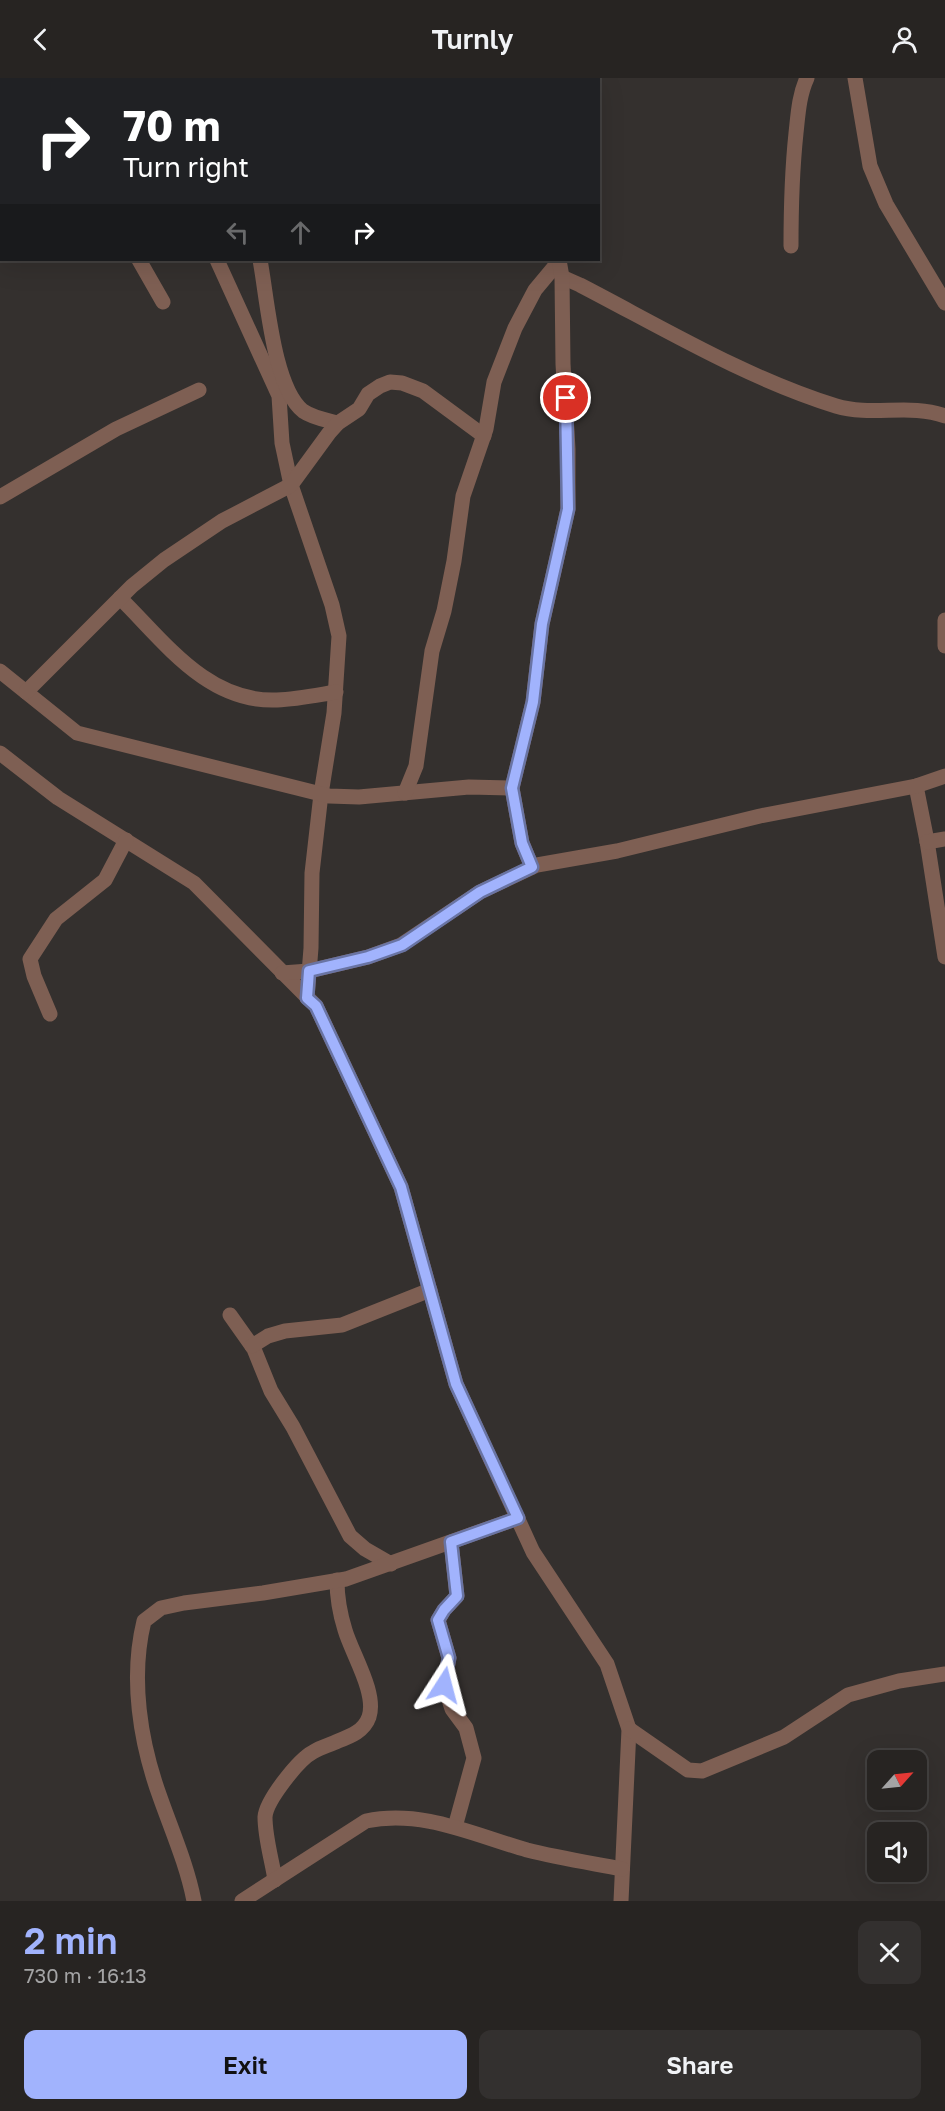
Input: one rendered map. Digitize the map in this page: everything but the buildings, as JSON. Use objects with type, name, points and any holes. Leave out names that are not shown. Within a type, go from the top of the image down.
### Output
[{"type":"street","points":[[791,246],[790,189],[798,115],[807,78]]},
{"type":"street","points":[[855,78],[870,166],[886,204],[945,303]]},
{"type":"street","points":[[139,261],[163,302]]},
{"type":"street","points":[[218,261],[279,396],[282,443],[291,485],[332,605],[339,636],[336,692],[312,873],[307,998]]},
{"type":"street","points":[[260,261],[272,340],[290,392],[300,409],[312,416],[338,423]]},
{"type":"street","points":[[405,793],[416,766],[432,651],[444,611],[452,571],[463,496],[484,436],[494,382],[514,328],[536,290],[559,261]]},
{"type":"street","points":[[532,867],[522,843],[512,788],[533,702],[542,624],[568,509],[560,261]]},
{"type":"street","points":[[562,277],[743,369],[800,393],[839,407],[865,412],[914,411],[945,416]]},
{"type":"street","points":[[26,692],[132,586],[194,538],[291,485],[338,423],[359,409],[368,394],[380,386],[390,382],[402,383],[423,392],[484,436]]},
{"type":"street","points":[[0,497],[116,429],[199,390]]},
{"type":"street","points":[[120,598],[173,655],[209,682],[252,698],[275,700],[336,692]]},
{"type":"street","points":[[945,620],[945,646]]},
{"type":"street","points":[[0,671],[77,733],[321,794],[359,797],[469,787],[512,788]]},
{"type":"street","points":[[0,753],[58,798],[194,883],[316,1006],[401,1187],[456,1384],[533,1552],[608,1664],[629,1729],[621,1901]]},
{"type":"street","points":[[282,973],[309,971],[368,957],[402,945],[480,892],[532,867],[617,851],[760,816],[916,786],[945,776]]},
{"type":"street","points":[[916,786],[945,957]]},
{"type":"street","points":[[927,842],[945,839]]},
{"type":"street","points":[[50,1014],[34,976],[30,959],[56,920],[105,880],[126,840]]},
{"type":"street","points":[[252,1346],[268,1336],[285,1331],[342,1325],[430,1290]]},
{"type":"street","points":[[230,1315],[252,1346],[271,1391],[293,1427],[350,1536],[365,1549],[391,1564]]},
{"type":"street","points":[[195,1901],[159,1794],[140,1716],[137,1672],[144,1621],[161,1608],[184,1603],[263,1593],[337,1580],[391,1564],[518,1518]]},
{"type":"street","points":[[451,1542],[457,1596],[438,1620],[449,1658],[444,1685],[452,1709],[466,1728],[474,1758],[456,1827]]},
{"type":"street","points":[[275,1880],[266,1833],[265,1815],[268,1803],[298,1765],[311,1753],[355,1734],[366,1725],[370,1714],[367,1688],[345,1630],[337,1596],[337,1580]]},
{"type":"street","points":[[629,1729],[688,1770],[702,1771],[784,1737],[848,1695],[899,1681],[945,1674]]},
{"type":"street","points":[[242,1901],[366,1821],[386,1817],[403,1817],[456,1827],[527,1850],[622,1869]]},
{"type":"route","points":[[444,1685],[449,1658],[438,1620],[457,1596],[451,1542],[518,1518],[456,1384],[401,1187],[316,1006],[307,998],[309,971],[368,957],[402,945],[480,892],[532,867],[522,843],[512,788],[522,756],[533,702],[542,624],[564,535],[568,509],[566,398]]}]
